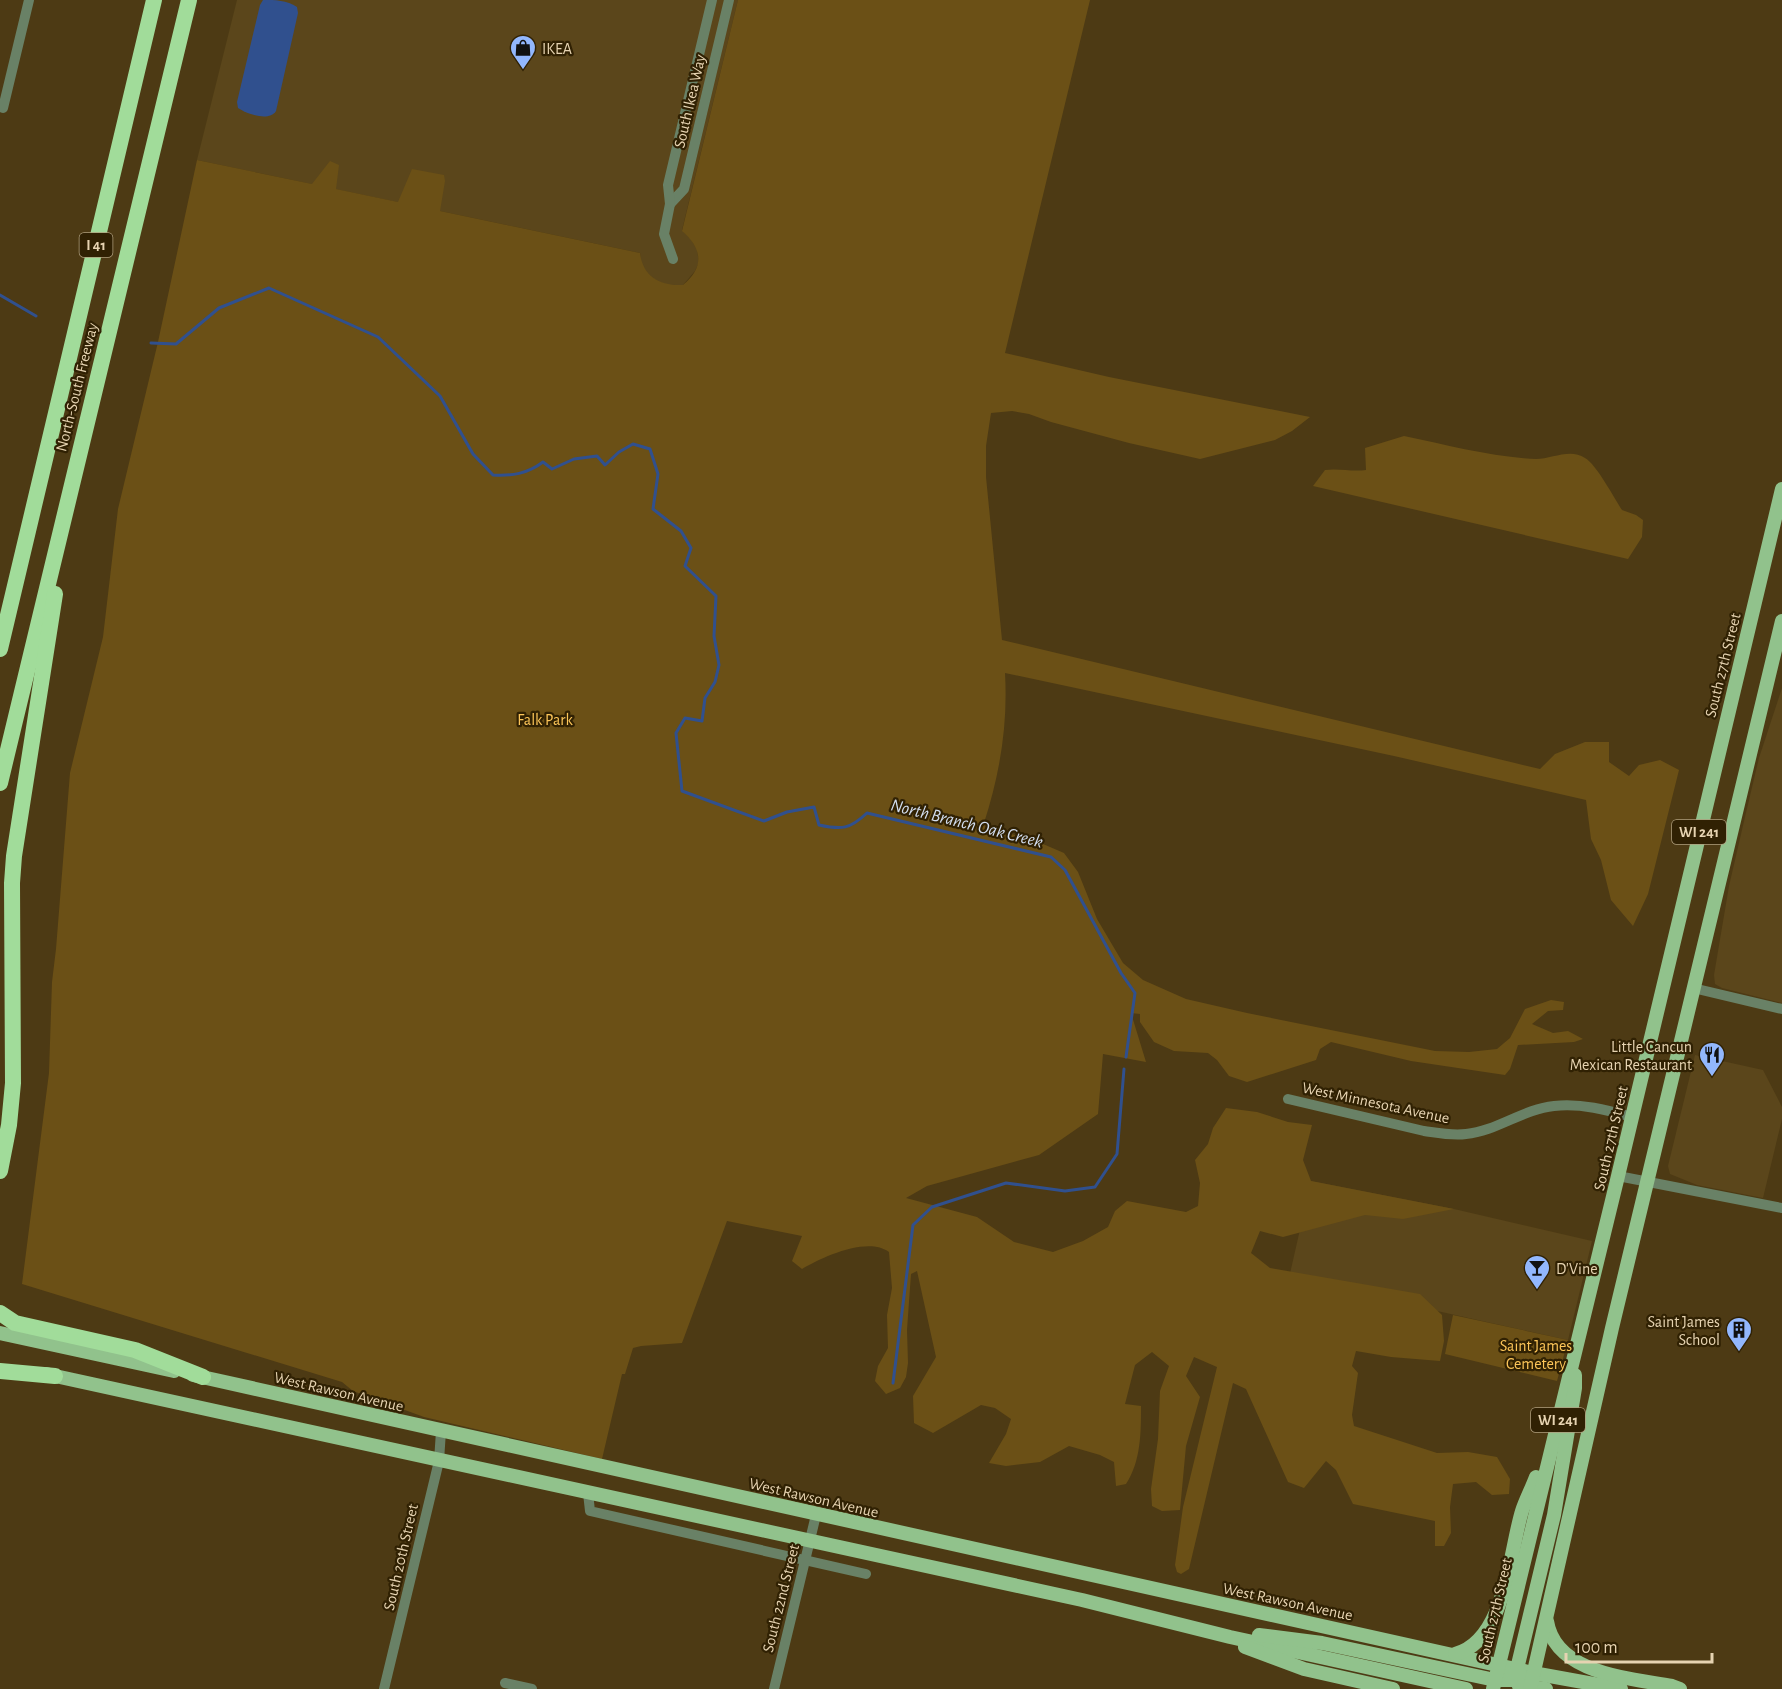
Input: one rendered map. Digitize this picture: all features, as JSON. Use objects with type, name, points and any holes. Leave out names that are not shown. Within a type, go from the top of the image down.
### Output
[{"type":"highway","name":"North-South Freeway","points":[[0,649],[154,0]]},
{"type":"highway","name":"North-South Freeway","points":[[0,783],[189,0]]},
{"type":"highway","points":[[0,1171],[9,1125],[13,1083],[12,883],[14,856],[78,457]]},
{"type":"highway","points":[[0,610],[38,490]]},
{"type":"highway","points":[[0,1313],[15,1323],[135,1350],[203,1377]]},
{"type":"highway","points":[[0,1371],[55,1376]]},
{"type":"main road","name":"South 27th Street","points":[[1515,1683],[1498,1664],[1618,1176],[1782,489]]},
{"type":"main road","name":"WI 241","points":[[1515,1683],[1547,1617],[1612,1328],[1782,621]]},
{"type":"main road","name":"West Rawson Avenue","points":[[0,1333],[1498,1664],[1515,1683],[1621,1689]]},
{"type":"main road","points":[[1515,1683],[1554,1515],[1575,1388],[1576,1349]]},
{"type":"main road","points":[[0,1363],[1082,1600],[1230,1637],[1466,1689]]},
{"type":"main road","points":[[1453,1655],[1469,1650],[1475,1645],[1492,1621],[1500,1601],[1522,1510],[1555,1431]]},
{"type":"main road","points":[[1082,1600],[1089,1574]]},
{"type":"main road","points":[[1547,1617],[1555,1644],[1581,1664],[1610,1674],[1680,1689]]},
{"type":"main road","points":[[1192,1628],[1304,1669],[1393,1689]]},
{"type":"main road","points":[[1230,1637],[1256,1635],[1322,1643],[1546,1689]]},
{"type":"street","points":[[3,108],[29,0]]},
{"type":"street","name":"South Ikea Way","points":[[673,259],[664,234],[670,204],[668,185],[712,0]]},
{"type":"street","name":"South Ikea Way","points":[[670,204],[684,189],[729,0]]},
{"type":"street","points":[[1693,988],[1782,1009]]},
{"type":"street","name":"West Minnesota Avenue","points":[[1288,1099],[1424,1131],[1446,1134],[1482,1131],[1530,1112],[1554,1106],[1585,1106],[1632,1117]]},
{"type":"street","points":[[1618,1176],[1782,1208]]},
{"type":"street","name":"South 20th Street","points":[[384,1689],[439,1461],[441,1431]]},
{"type":"street","points":[[588,1493],[590,1511],[867,1574]]},
{"type":"street","name":"South 22nd Street","points":[[774,1689],[816,1515]]},
{"type":"street","points":[[505,1683],[532,1689]]},
{"type":"shaded area","points":[[237,0],[738,0],[682,230],[697,249],[699,262],[695,271],[683,285],[671,286],[656,281],[647,273],[641,264],[640,253],[197,160]]},
{"type":"shaded area","points":[[1782,688],[1782,1003],[1722,988],[1715,984],[1714,975],[1729,886],[1745,817],[1759,758]]},
{"type":"shaded area","points":[[1695,1055],[1763,1070],[1782,1107],[1782,1119],[1763,1198],[1697,1185],[1670,1174],[1668,1166]]},
{"type":"shaded area","points":[[1311,1181],[1454,1209],[1592,1241],[1568,1340],[1289,1278]]},
{"type":"green space","name":"Falk Park","points":[[738,0],[1090,0],[1005,353],[1109,377],[1310,417],[1292,431],[1275,440],[1200,459],[1129,443],[1029,414],[1012,411],[991,413],[986,446],[986,477],[1002,640],[1540,769],[1555,754],[1585,742],[1609,742],[1609,762],[1629,776],[1639,765],[1660,760],[1679,770],[1648,894],[1633,926],[1611,900],[1601,860],[1591,839],[1586,800],[1394,756],[1005,673],[1002,749],[984,823],[996,830],[1036,841],[1064,853],[1078,872],[1097,919],[1123,963],[1143,980],[1186,999],[1435,1051],[1469,1052],[1497,1049],[1510,1038],[1525,1009],[1551,1000],[1564,1002],[1563,1010],[1548,1011],[1532,1024],[1553,1033],[1568,1031],[1583,1039],[1574,1042],[1518,1045],[1510,1069],[1505,1075],[1411,1061],[1331,1042],[1320,1049],[1316,1060],[1247,1082],[1229,1076],[1217,1060],[1208,1053],[1174,1051],[1154,1042],[1140,1022],[1140,1014],[1131,1013],[1146,1062],[1103,1054],[1098,1114],[1039,1155],[927,1186],[906,1198],[977,1217],[1014,1242],[1053,1252],[1083,1241],[1108,1227],[1115,1211],[1127,1201],[1186,1212],[1198,1206],[1200,1183],[1195,1160],[1208,1144],[1213,1128],[1226,1108],[1257,1112],[1288,1122],[1312,1125],[1303,1160],[1311,1181],[1454,1209],[1403,1219],[1365,1215],[1283,1237],[1260,1231],[1251,1253],[1270,1268],[1420,1294],[1442,1315],[1444,1341],[1440,1361],[1391,1357],[1356,1351],[1352,1366],[1358,1373],[1352,1415],[1354,1426],[1437,1453],[1468,1452],[1497,1457],[1510,1479],[1509,1494],[1492,1495],[1476,1482],[1453,1484],[1450,1507],[1451,1533],[1444,1546],[1435,1546],[1435,1521],[1353,1504],[1336,1470],[1326,1461],[1304,1488],[1288,1482],[1246,1389],[1233,1383],[1189,1569],[1181,1574],[1177,1572],[1175,1565],[1183,1507],[1217,1367],[1194,1357],[1186,1376],[1200,1397],[1186,1446],[1180,1510],[1162,1511],[1152,1506],[1151,1489],[1158,1439],[1160,1391],[1169,1366],[1152,1352],[1135,1365],[1125,1404],[1141,1406],[1137,1456],[1126,1484],[1116,1486],[1114,1462],[1100,1455],[1069,1446],[1040,1462],[1006,1466],[989,1463],[1006,1434],[1011,1419],[995,1408],[981,1405],[933,1433],[914,1423],[913,1396],[936,1357],[917,1271],[911,1274],[906,1377],[900,1388],[886,1394],[875,1381],[878,1366],[888,1348],[887,1315],[892,1288],[889,1252],[880,1248],[869,1246],[845,1250],[802,1269],[792,1261],[802,1236],[727,1221],[682,1343],[633,1348],[625,1374],[622,1374],[602,1459],[424,1417],[353,1391],[342,1382],[22,1284],[49,1073],[52,982],[70,773],[103,637],[118,509],[158,342],[197,160],[312,184],[330,161],[339,165],[336,189],[398,202],[412,169],[444,175],[440,211],[640,253],[645,268],[654,278],[667,284],[683,285],[695,271],[698,258],[694,244],[682,231]]},
{"type":"green space","points":[[1404,436],[1519,458],[1542,459],[1567,454],[1579,455],[1595,467],[1622,510],[1643,520],[1642,537],[1628,559],[1313,486],[1325,470],[1366,470],[1365,448]]},
{"type":"green space","name":"Saint James Cemetery","points":[[1453,1315],[1568,1340],[1557,1381],[1445,1354]]},
{"type":"water","points":[[263,0],[289,3],[297,7],[298,13],[276,111],[268,116],[242,110],[238,108],[237,102]]},
{"type":"waterway","name":"North Branch Oak Creek","points":[[151,343],[176,344],[219,308],[269,288],[378,337],[440,396],[473,454],[493,475],[519,473],[543,462],[552,469],[574,459],[597,456],[605,465],[619,452],[633,444],[650,449],[658,474],[653,509],[681,531],[691,548],[685,566],[716,596],[714,636],[719,665],[715,682],[705,698],[702,721],[685,718],[676,733],[682,791],[764,821],[787,812],[814,807],[819,825],[840,828],[856,822],[867,813],[1051,857],[1065,870],[1121,973],[1135,993],[1126,1057]]},
{"type":"waterway","name":"North Branch Oak Creek","points":[[0,295],[36,316]]},
{"type":"waterway","name":"North Branch Oak Creek","points":[[893,1383],[913,1225],[932,1207],[1006,1183],[1065,1191],[1095,1187],[1117,1154],[1124,1069]]},
{"type":"place","name":"IKEA","points":[[523,71]]},
{"type":"place","name":"Little Cancun Mexican Restaurant","points":[[1712,1078]]},
{"type":"place","name":"D'Vine","points":[[1537,1291]]},
{"type":"place","name":"Saint James School","points":[[1739,1353]]}]
